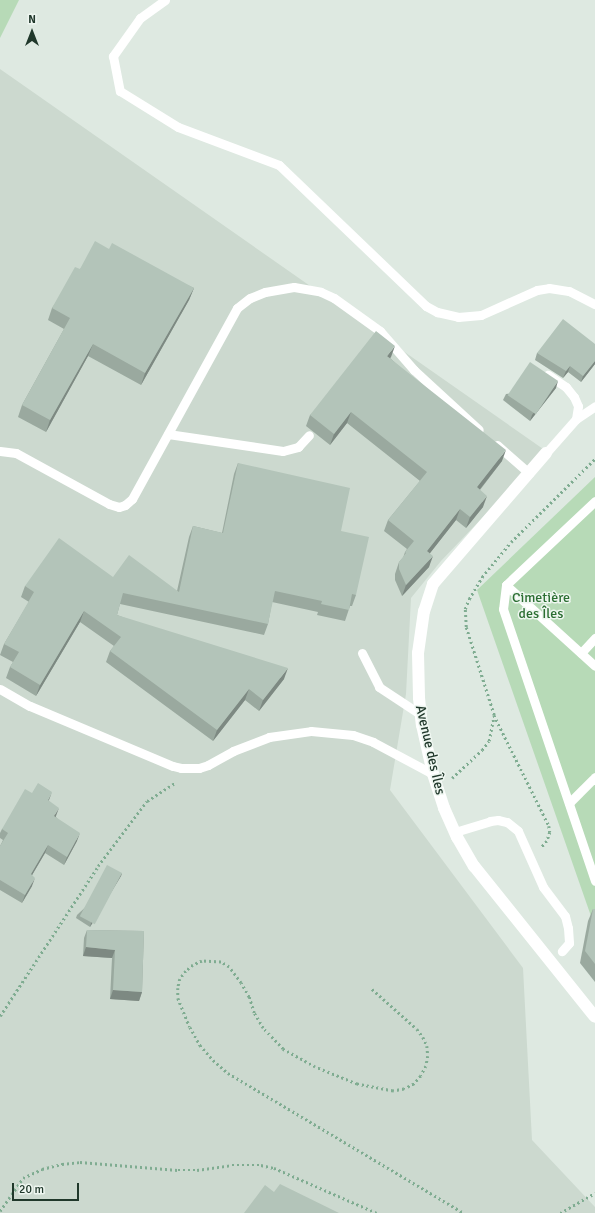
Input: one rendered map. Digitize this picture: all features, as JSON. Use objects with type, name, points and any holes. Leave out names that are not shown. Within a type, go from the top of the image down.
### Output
[{"type":"street","name":"Avenue des Îles","points":[[546,453],[433,584],[424,611],[418,653],[420,714],[433,774],[444,808],[455,832],[474,866],[595,1017]]},
{"type":"lane","points":[[165,0],[140,18],[113,56],[120,91],[178,127],[279,165],[426,306],[437,312],[458,317],[481,315],[537,290],[549,288],[569,291],[595,304]]},
{"type":"lane","points":[[0,451],[16,453],[108,504],[120,507],[129,503],[238,308],[250,298],[265,292],[280,288],[301,288],[321,292],[334,298],[380,331],[414,370],[478,429],[530,473]]},
{"type":"lane","points":[[537,368],[566,386],[574,397],[578,406],[576,419]]},
{"type":"lane","points":[[546,453],[576,419],[595,406]]},
{"type":"lane","points":[[168,434],[282,452],[298,447],[309,435]]},
{"type":"lane","points":[[594,503],[506,585],[503,609],[595,881]]},
{"type":"lane","points":[[506,585],[595,666]]},
{"type":"lane","points":[[580,653],[595,638]]},
{"type":"lane","points":[[362,653],[379,687],[420,714]]},
{"type":"lane","points":[[0,689],[30,706],[173,766],[199,768],[212,763],[250,743],[269,737],[311,731],[346,734],[373,742],[433,774]]},
{"type":"lane","points":[[568,803],[595,777]]},
{"type":"lane","points":[[455,832],[490,820],[507,822],[518,831],[543,887],[565,916],[568,928],[568,943],[562,951]]},
{"type":"path","points":[[494,715],[549,826],[550,832],[547,841],[542,846],[528,852]]},
{"type":"path","points":[[0,1016],[98,866],[147,801],[199,768]]},
{"type":"path","points":[[372,989],[418,1029],[427,1046],[426,1066],[421,1076],[414,1084],[404,1089],[393,1091],[357,1084],[335,1077],[283,1049],[263,1028],[254,1013],[249,997],[241,982],[229,967],[220,962],[202,961],[193,965],[186,971],[178,988],[178,998],[190,1027],[200,1045],[213,1060],[228,1073],[464,1213]]},
{"type":"path","points":[[0,1211],[23,1178],[49,1168],[80,1162],[178,1170],[197,1170],[232,1165],[261,1165],[274,1168],[377,1213]]},
{"type":"path","points":[[560,1213],[595,1193]]},
{"type":"shaded area","points":[[0,69],[546,451],[441,561],[411,598],[406,694],[390,790],[523,968],[532,1140],[595,1207],[595,1213],[0,1213]]},
{"type":"green space","points":[[0,0],[19,0],[0,38]]},
{"type":"green space","name":"Cimetière des Îles","points":[[595,477],[595,920],[592,919],[477,590]]},
{"type":"building","points":[[95,241],[109,249],[112,243],[194,288],[145,373],[93,344],[50,420],[22,405],[70,318],[52,308],[75,267],[80,269]]},
{"type":"building","points":[[563,319],[595,344],[595,361],[583,376],[570,366],[566,371],[537,353]]},
{"type":"building","points":[[376,331],[395,346],[387,356],[506,450],[477,487],[487,496],[470,517],[460,509],[427,551],[433,556],[406,585],[399,569],[399,562],[414,541],[388,520],[427,472],[351,412],[334,434],[310,415]]},
{"type":"building","points":[[530,362],[558,381],[536,414],[508,395]]},
{"type":"building","points":[[238,463],[350,488],[341,531],[369,537],[356,595],[352,594],[349,610],[321,604],[322,601],[275,591],[268,624],[123,593],[117,615],[288,668],[263,700],[249,689],[217,730],[110,651],[121,637],[84,611],[40,685],[10,667],[19,652],[4,644],[34,592],[25,586],[59,538],[113,577],[129,555],[179,592],[193,526],[223,533]]},
{"type":"building","points":[[38,783],[52,792],[48,800],[59,808],[54,816],[80,833],[67,857],[48,845],[31,874],[35,878],[25,895],[0,880],[0,846],[8,833],[2,829],[25,789],[32,793]]},
{"type":"building","points":[[107,865],[122,873],[95,924],[80,916]]},
{"type":"building","points":[[593,909],[595,909],[595,964],[585,951]]},
{"type":"building","points":[[87,930],[144,931],[142,992],[113,990],[115,950],[86,947]]},
{"type":"building","points":[[280,1184],[339,1213],[244,1213],[265,1185],[274,1192]]}]
